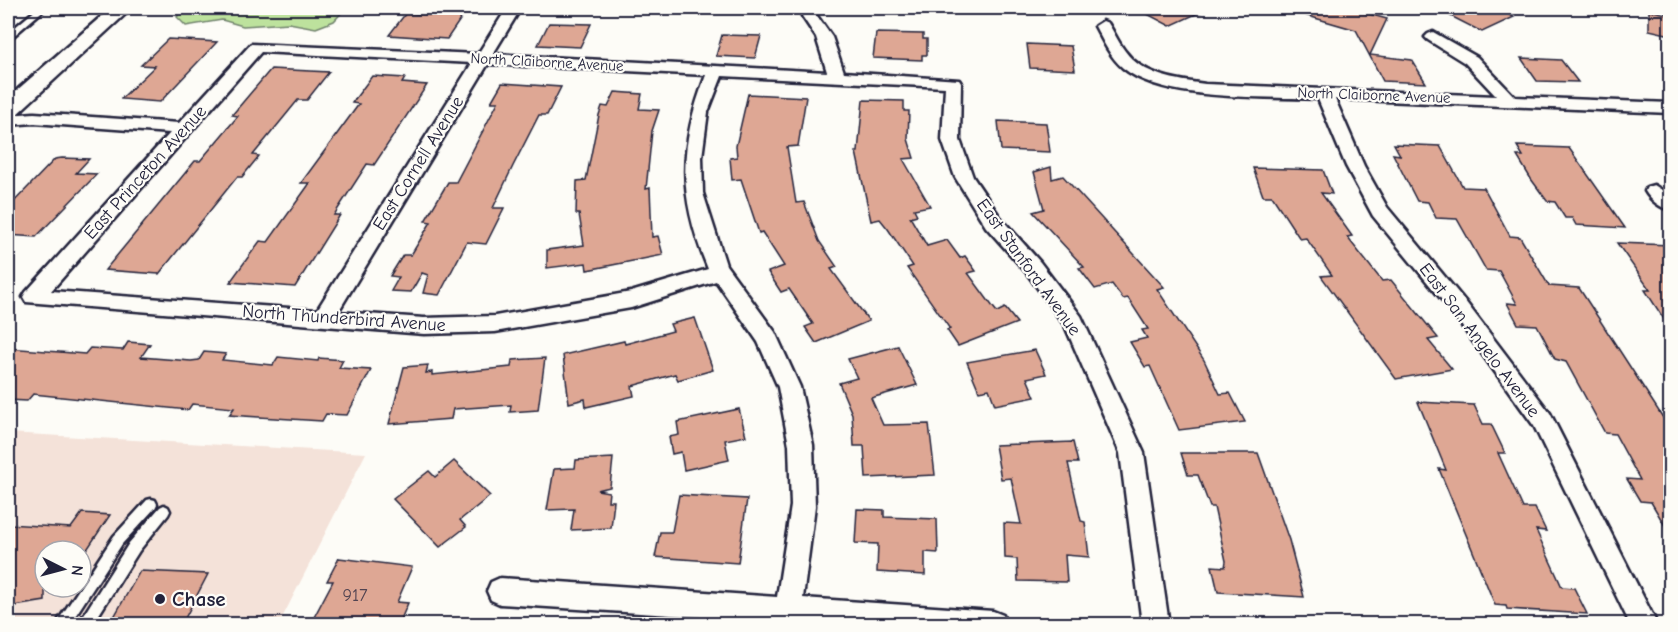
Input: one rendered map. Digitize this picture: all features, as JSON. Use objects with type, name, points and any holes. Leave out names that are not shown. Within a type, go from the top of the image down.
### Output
[{"type":"main road","points":[[8,110],[122,8]]},
{"type":"street","name":"East Cornell Avenue","points":[[323,318],[514,8]]},
{"type":"street","points":[[810,16],[824,37],[837,77]]},
{"type":"street","name":"North Claiborne Avenue","points":[[1103,26],[1123,60],[1170,84],[1205,89],[1508,99],[1671,108]]},
{"type":"street","points":[[1433,37],[1471,60],[1508,99]]},
{"type":"street","name":"North Claiborne Avenue","points":[[257,47],[953,83]]},
{"type":"street","name":"East Princeton Avenue","points":[[33,297],[257,47]]},
{"type":"street","points":[[716,70],[700,112],[693,157],[694,193],[720,272],[767,338],[789,387],[801,445],[803,506],[788,610]]},
{"type":"street","name":"East Stanford Avenue","points":[[953,83],[951,140],[964,177],[993,222],[1033,267],[1074,322],[1132,453],[1156,624]]},
{"type":"street","name":"East San Angelo Avenue","points":[[1324,93],[1355,166],[1380,211],[1458,306],[1542,420],[1644,624]]},
{"type":"street","points":[[8,120],[34,118],[178,135]]},
{"type":"street","points":[[8,126],[17,130],[178,135]]},
{"type":"street","points":[[1654,191],[1671,204]]},
{"type":"street","name":"North Thunderbird Avenue","points":[[33,297],[424,326],[495,324],[572,313],[632,300],[720,272]]},
{"type":"street","points":[[500,591],[993,624]]},
{"type":"lane","points":[[8,36],[42,8]]},
{"type":"lane","points":[[63,624],[118,540],[151,504]]},
{"type":"lane","points":[[88,621],[134,547],[165,511]]},
{"type":"shaded area","points":[[8,433],[366,453],[279,624],[8,624]]},
{"type":"green space","points":[[183,8],[346,8],[334,21],[316,28],[289,23],[243,26],[222,20],[186,26],[177,17]]},
{"type":"building","points":[[1136,8],[1209,8],[1170,26]]},
{"type":"building","points":[[1295,8],[1347,8],[1387,19],[1370,55],[1412,60],[1426,83],[1383,81],[1356,30],[1294,12]]},
{"type":"building","points":[[1435,8],[1494,8],[1514,17],[1482,32]]},
{"type":"building","points":[[1649,10],[1671,15],[1671,35],[1649,30]]},
{"type":"building","points":[[406,13],[462,17],[447,39],[389,35]]},
{"type":"building","points":[[549,23],[591,24],[580,47],[538,45]]},
{"type":"building","points":[[876,33],[923,34],[923,39],[927,39],[927,55],[922,55],[922,60],[873,58]]},
{"type":"building","points":[[722,35],[761,36],[755,58],[716,56]]},
{"type":"building","points":[[168,39],[217,42],[160,102],[121,99],[155,66],[141,65]]},
{"type":"building","points":[[1027,44],[1071,46],[1075,70],[1030,68]]},
{"type":"building","points":[[1521,58],[1561,60],[1578,82],[1537,81]]},
{"type":"building","points":[[271,69],[329,72],[307,100],[298,100],[253,155],[259,156],[242,177],[237,177],[159,274],[105,270],[195,161],[200,161],[238,116],[232,115]]},
{"type":"building","points":[[372,76],[405,78],[402,83],[427,85],[374,165],[367,164],[334,215],[340,215],[295,287],[230,282],[260,241],[268,242],[310,183],[301,183],[359,104],[352,103]]},
{"type":"building","points":[[502,83],[561,87],[547,115],[539,115],[513,166],[493,208],[504,208],[486,244],[467,242],[439,295],[423,293],[428,275],[422,273],[411,292],[391,291],[399,277],[390,276],[403,255],[411,255],[431,222],[425,221],[448,182],[456,182],[498,102],[491,102]]},
{"type":"building","points":[[615,92],[642,94],[639,109],[659,110],[652,131],[646,189],[650,188],[652,237],[658,236],[663,255],[587,270],[586,263],[547,268],[547,250],[584,245],[579,214],[576,214],[577,181],[586,180],[599,115],[602,106],[608,107]]},
{"type":"building","points":[[748,94],[806,97],[798,146],[787,147],[796,203],[804,202],[819,241],[837,267],[831,269],[869,321],[816,343],[805,327],[813,324],[789,289],[781,292],[768,272],[784,266],[762,232],[759,233],[741,179],[732,180],[730,158],[737,157],[736,146]]},
{"type":"building","points":[[863,100],[904,101],[904,111],[909,111],[908,139],[914,158],[903,159],[930,206],[914,209],[917,215],[910,217],[927,246],[947,240],[960,258],[965,256],[976,271],[968,273],[993,307],[997,312],[1005,308],[1017,323],[958,346],[947,330],[950,329],[907,268],[913,266],[888,229],[880,219],[871,221],[856,152],[858,152]]},
{"type":"building","points":[[998,121],[1046,123],[1050,152],[1001,150]]},
{"type":"building","points":[[1394,144],[1440,146],[1463,187],[1484,188],[1510,236],[1520,237],[1549,286],[1579,288],[1671,430],[1671,536],[1651,502],[1640,501],[1627,479],[1640,480],[1615,434],[1605,433],[1566,362],[1555,359],[1537,325],[1518,324],[1507,303],[1517,304],[1499,271],[1486,270],[1457,219],[1436,218],[1428,202],[1417,201],[1393,154],[1400,155]]},
{"type":"building","points":[[1517,146],[1569,148],[1625,228],[1576,225],[1572,218],[1565,218],[1555,202],[1547,201],[1531,179],[1517,156],[1523,156]]},
{"type":"building","points":[[55,159],[89,159],[76,173],[97,174],[36,237],[8,235],[8,208]]},
{"type":"building","points":[[1051,167],[1052,179],[1063,176],[1164,287],[1157,289],[1204,360],[1220,394],[1230,393],[1245,422],[1179,430],[1150,366],[1145,367],[1130,342],[1147,338],[1142,330],[1148,329],[1128,298],[1123,299],[1112,284],[1095,289],[1079,268],[1084,267],[1033,212],[1044,209],[1034,172]]},
{"type":"building","points":[[1253,168],[1323,170],[1332,194],[1321,193],[1352,236],[1347,237],[1382,281],[1391,280],[1438,338],[1428,340],[1452,369],[1396,379],[1321,276],[1332,275],[1306,238],[1300,239],[1272,196],[1263,196]]},
{"type":"building","points":[[1617,243],[1671,245],[1671,330],[1645,290],[1650,290]]},
{"type":"building","points":[[695,318],[713,370],[678,380],[675,374],[632,386],[634,396],[586,407],[585,399],[569,403],[563,355],[624,341],[625,344],[673,331],[670,324]]},
{"type":"building","points":[[128,342],[150,344],[141,357],[191,361],[199,360],[204,352],[226,354],[222,360],[273,365],[278,357],[318,361],[319,358],[343,360],[339,368],[371,370],[347,415],[326,414],[322,421],[229,415],[234,408],[192,404],[188,410],[33,394],[27,401],[8,400],[8,348],[85,354],[90,348],[123,350]]},
{"type":"building","points":[[898,346],[917,385],[871,398],[883,425],[929,424],[935,475],[866,478],[864,446],[854,446],[852,414],[839,383],[857,378],[848,359]]},
{"type":"building","points":[[1035,350],[1046,374],[1027,378],[1035,397],[995,405],[989,389],[979,391],[967,362]]},
{"type":"building","points":[[545,358],[538,410],[510,412],[511,405],[453,409],[451,419],[389,424],[404,367],[428,365],[426,373],[432,372],[432,375],[511,367],[512,360]]},
{"type":"building","points":[[1418,402],[1474,405],[1483,424],[1491,424],[1505,453],[1498,453],[1523,508],[1535,508],[1546,531],[1536,530],[1562,587],[1574,588],[1587,614],[1507,609],[1506,606],[1495,605],[1439,469],[1446,470]]},
{"type":"building","points":[[739,409],[746,436],[725,440],[729,460],[684,470],[681,452],[672,454],[669,437],[679,435],[677,422]]},
{"type":"building","points":[[1073,442],[1078,463],[1068,463],[1081,521],[1085,522],[1089,557],[1065,555],[1067,582],[1018,581],[1017,559],[1005,558],[1004,523],[1021,524],[1011,478],[1001,479],[995,445]]},
{"type":"building","points":[[1181,453],[1258,453],[1289,540],[1304,597],[1218,592],[1212,566],[1225,567],[1226,561],[1214,507],[1210,507],[1198,475],[1188,475]]},
{"type":"building","points":[[613,458],[610,487],[597,490],[609,492],[608,501],[614,501],[611,528],[571,530],[574,509],[547,510],[554,469],[575,468],[576,460]]},
{"type":"building","points":[[454,461],[490,496],[460,520],[466,527],[440,547],[393,499],[429,471],[435,477]]},
{"type":"building","points":[[679,495],[747,499],[738,563],[655,557],[660,532],[672,532]]},
{"type":"building","points":[[857,509],[884,510],[884,517],[937,519],[938,553],[925,552],[925,575],[877,572],[878,544],[855,543]]},
{"type":"building","points":[[82,513],[110,515],[93,540],[33,539],[33,599],[45,599],[45,601],[8,607],[8,524],[71,528]]},
{"type":"building","points":[[339,558],[412,567],[397,602],[408,603],[399,624],[311,623],[333,581],[327,581]]},
{"type":"building","name":"Chase","points":[[140,571],[208,574],[182,624],[110,624]]},
{"type":"place","name":"Chase","points":[[160,599]]}]
